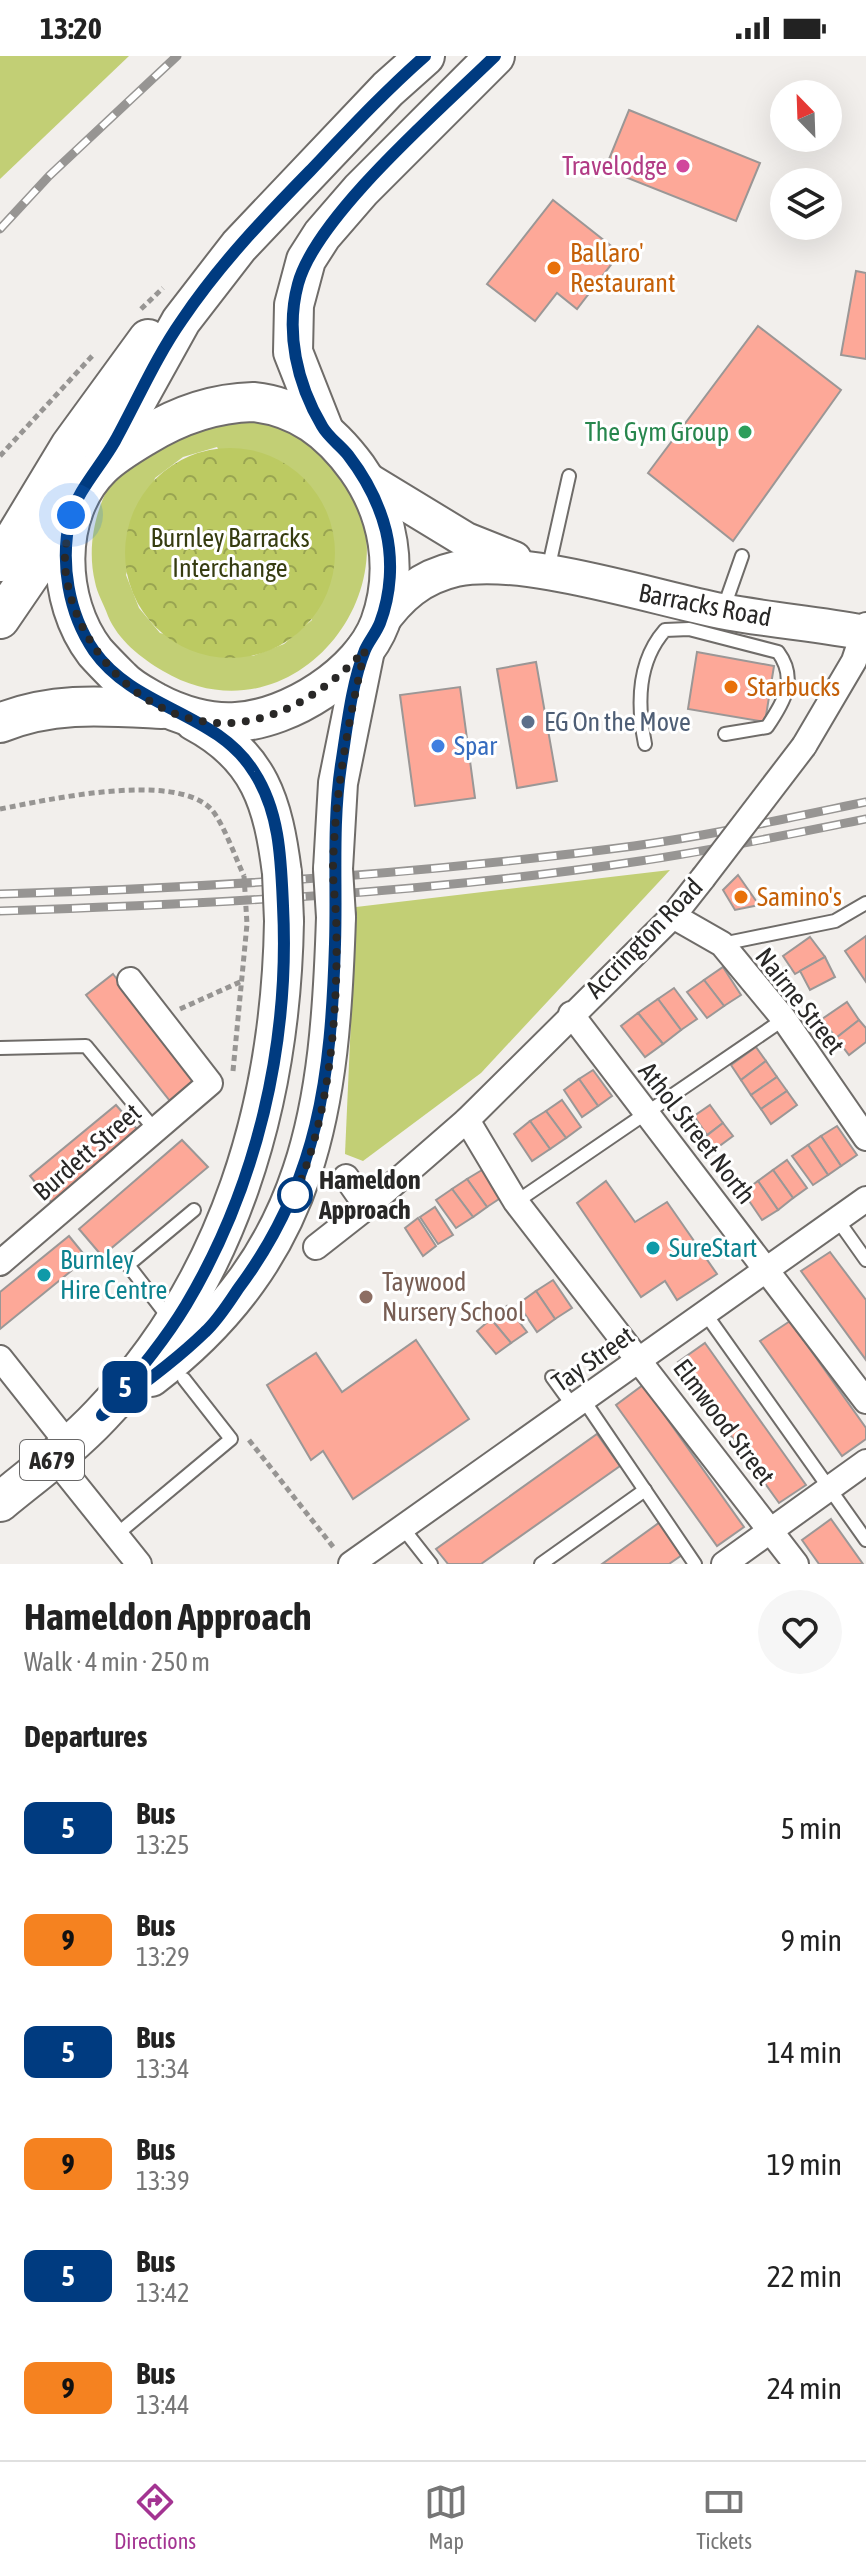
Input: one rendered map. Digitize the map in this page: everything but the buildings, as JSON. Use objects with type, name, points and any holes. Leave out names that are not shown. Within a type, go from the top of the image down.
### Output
[{"type":"main road","points":[[0,619],[71,515],[181,321],[239,246],[388,89],[425,56]]},
{"type":"main road","points":[[0,723],[50,707],[89,705],[174,711],[216,722],[262,718],[312,695],[372,638],[390,560],[386,530],[364,478],[323,428],[293,352],[294,305],[306,260],[322,235],[361,190],[495,56]]},
{"type":"main road","points":[[0,562],[70,446],[133,358],[188,287],[239,246]]},
{"type":"main road","points":[[100,467],[171,421],[215,405],[273,404],[297,412],[323,428]]},
{"type":"main road","name":"Barracks Road","points":[[364,478],[466,540],[548,573]]},
{"type":"main road","points":[[71,515],[65,562],[73,609],[94,651],[127,685],[174,711]]},
{"type":"main road","name":"Barracks Road","points":[[372,638],[408,590],[441,573],[483,566],[548,573],[723,611],[865,630]]},
{"type":"main road","name":"A679","points":[[0,1502],[208,1330],[265,1254],[300,1183],[318,1121],[331,1033],[336,917],[333,869],[338,783],[347,726],[372,638]]},
{"type":"main road","name":"A679","points":[[102,1415],[173,1324],[213,1254],[248,1166],[271,1078],[280,1019],[284,921],[276,825],[253,770],[214,732],[174,711]]},
{"type":"street","name":"Accrington Road","points":[[316,1247],[467,1120],[673,916],[804,746],[854,661],[865,630]]},
{"type":"street","name":"Nairne Street","points":[[673,916],[722,944],[784,1019],[866,1138]]},
{"type":"street","points":[[130,980],[221,1080]]},
{"type":"street","name":"Athol Street North","points":[[571,1014],[866,1401]]},
{"type":"street","name":"Burdett Street","points":[[0,1263],[155,1130],[221,1080]]},
{"type":"street","name":"Elmwood Street","points":[[467,1120],[516,1202],[642,1360],[796,1564]]},
{"type":"street","points":[[346,1177],[367,1207]]},
{"type":"street","name":"Tay Street","points":[[344,1558],[402,1527],[866,1199]]},
{"type":"street","points":[[0,1358],[116,1535],[139,1564]]},
{"type":"street","points":[[724,1564],[866,1462]]},
{"type":"lane","points":[[548,573],[569,476]]},
{"type":"lane","points":[[723,611],[742,556]]},
{"type":"lane","points":[[645,744],[638,711],[640,686],[654,642],[665,630],[689,629],[778,652],[787,665],[789,685],[782,704],[767,727],[725,734]]},
{"type":"lane","points":[[722,944],[835,921],[866,903]]},
{"type":"lane","points":[[516,1202],[784,1019]]},
{"type":"lane","points":[[0,1048],[86,1046],[155,1130]]},
{"type":"lane","points":[[173,1324],[128,1265],[194,1210]]},
{"type":"lane","points":[[837,1219],[866,1260]]},
{"type":"lane","points":[[705,1313],[866,1540]]},
{"type":"lane","points":[[552,1377],[578,1403],[645,1490],[695,1564]]},
{"type":"lane","points":[[116,1535],[231,1439],[184,1379]]},
{"type":"lane","points":[[541,1564],[645,1490]]},
{"type":"lane","points":[[402,1527],[431,1564]]},
{"type":"path","points":[[0,456],[32,419]]},
{"type":"path","points":[[0,809],[80,794],[138,790],[177,792],[211,809],[244,876],[247,924],[241,981],[221,1080]]},
{"type":"path","points":[[195,1002],[241,981]]},
{"type":"path","points":[[231,1439],[242,1431],[344,1558]]},
{"type":"green space","points":[[0,56],[129,56],[0,179]]},
{"type":"green space","points":[[264,419],[309,439],[349,483],[366,532],[363,582],[343,627],[310,663],[266,686],[216,690],[163,671],[124,641],[112,625],[95,582],[92,543],[95,523],[109,486],[120,470],[133,455],[167,430],[207,421]],"holes":[[[217,447],[312,620],[284,644],[253,656],[160,633],[139,608],[126,575],[155,478],[183,457]]]},
{"type":"green space","name":"Burnley Barracks Interchange","points":[[230,448],[270,456],[289,465],[305,478],[318,494],[327,513],[335,553],[327,593],[318,612],[305,628],[289,641],[270,650],[230,658],[190,650],[171,641],[155,628],[142,612],[133,593],[125,553],[133,513],[142,494],[155,478],[171,465],[190,456]]},
{"type":"green space","points":[[670,870],[481,1073],[363,1161],[345,1154],[356,907]]},
{"type":"railway","points":[[0,229],[49,176],[177,56]]},
{"type":"railway","points":[[0,894],[238,884],[555,856],[663,842],[866,802]]},
{"type":"railway","points":[[0,911],[241,901],[481,881],[668,857],[866,819]]},
{"type":"bus line","name":"5","points":[[425,56],[388,89],[239,246],[181,321],[71,515],[65,562],[73,609],[94,651],[127,685],[214,732],[238,752],[261,784],[276,825],[284,921],[280,1019],[271,1078],[259,1132],[232,1211],[187,1303],[157,1348],[102,1415],[208,1330],[265,1254],[300,1183],[318,1121],[331,1033],[336,917],[333,869],[338,783],[347,726],[365,650],[379,625],[387,599],[390,560],[386,530],[377,503],[364,478],[323,428],[304,387],[293,352],[297,284],[306,260],[322,235],[361,190],[495,56]]},
{"type":"place","name":"Travelodge","points":[[683,166]]},
{"type":"place","name":"Ballaro' Restaurant","points":[[554,268]]},
{"type":"place","name":"The Gym Group","points":[[745,432]]},
{"type":"place","name":"Starbucks","points":[[731,687]]},
{"type":"place","name":"EG On the Move","points":[[528,722]]},
{"type":"place","name":"Spar","points":[[438,746]]},
{"type":"place","name":"Samino's","points":[[741,897]]},
{"type":"place","name":"Hameldon Approach","points":[[295,1195]]},
{"type":"place","name":"SureStart","points":[[653,1248]]},
{"type":"place","name":"Burnley Hire Centre","points":[[44,1275]]},
{"type":"place","name":"Taywood Nursery School","points":[[366,1297]]},
{"type":"route","points":[[71,515],[65,562],[73,609],[94,651],[127,685],[169,709],[216,722],[262,718],[312,695],[365,650],[347,726],[338,783],[333,869],[336,917],[331,1033],[318,1121],[300,1183],[291,1202],[295,1195]]}]
